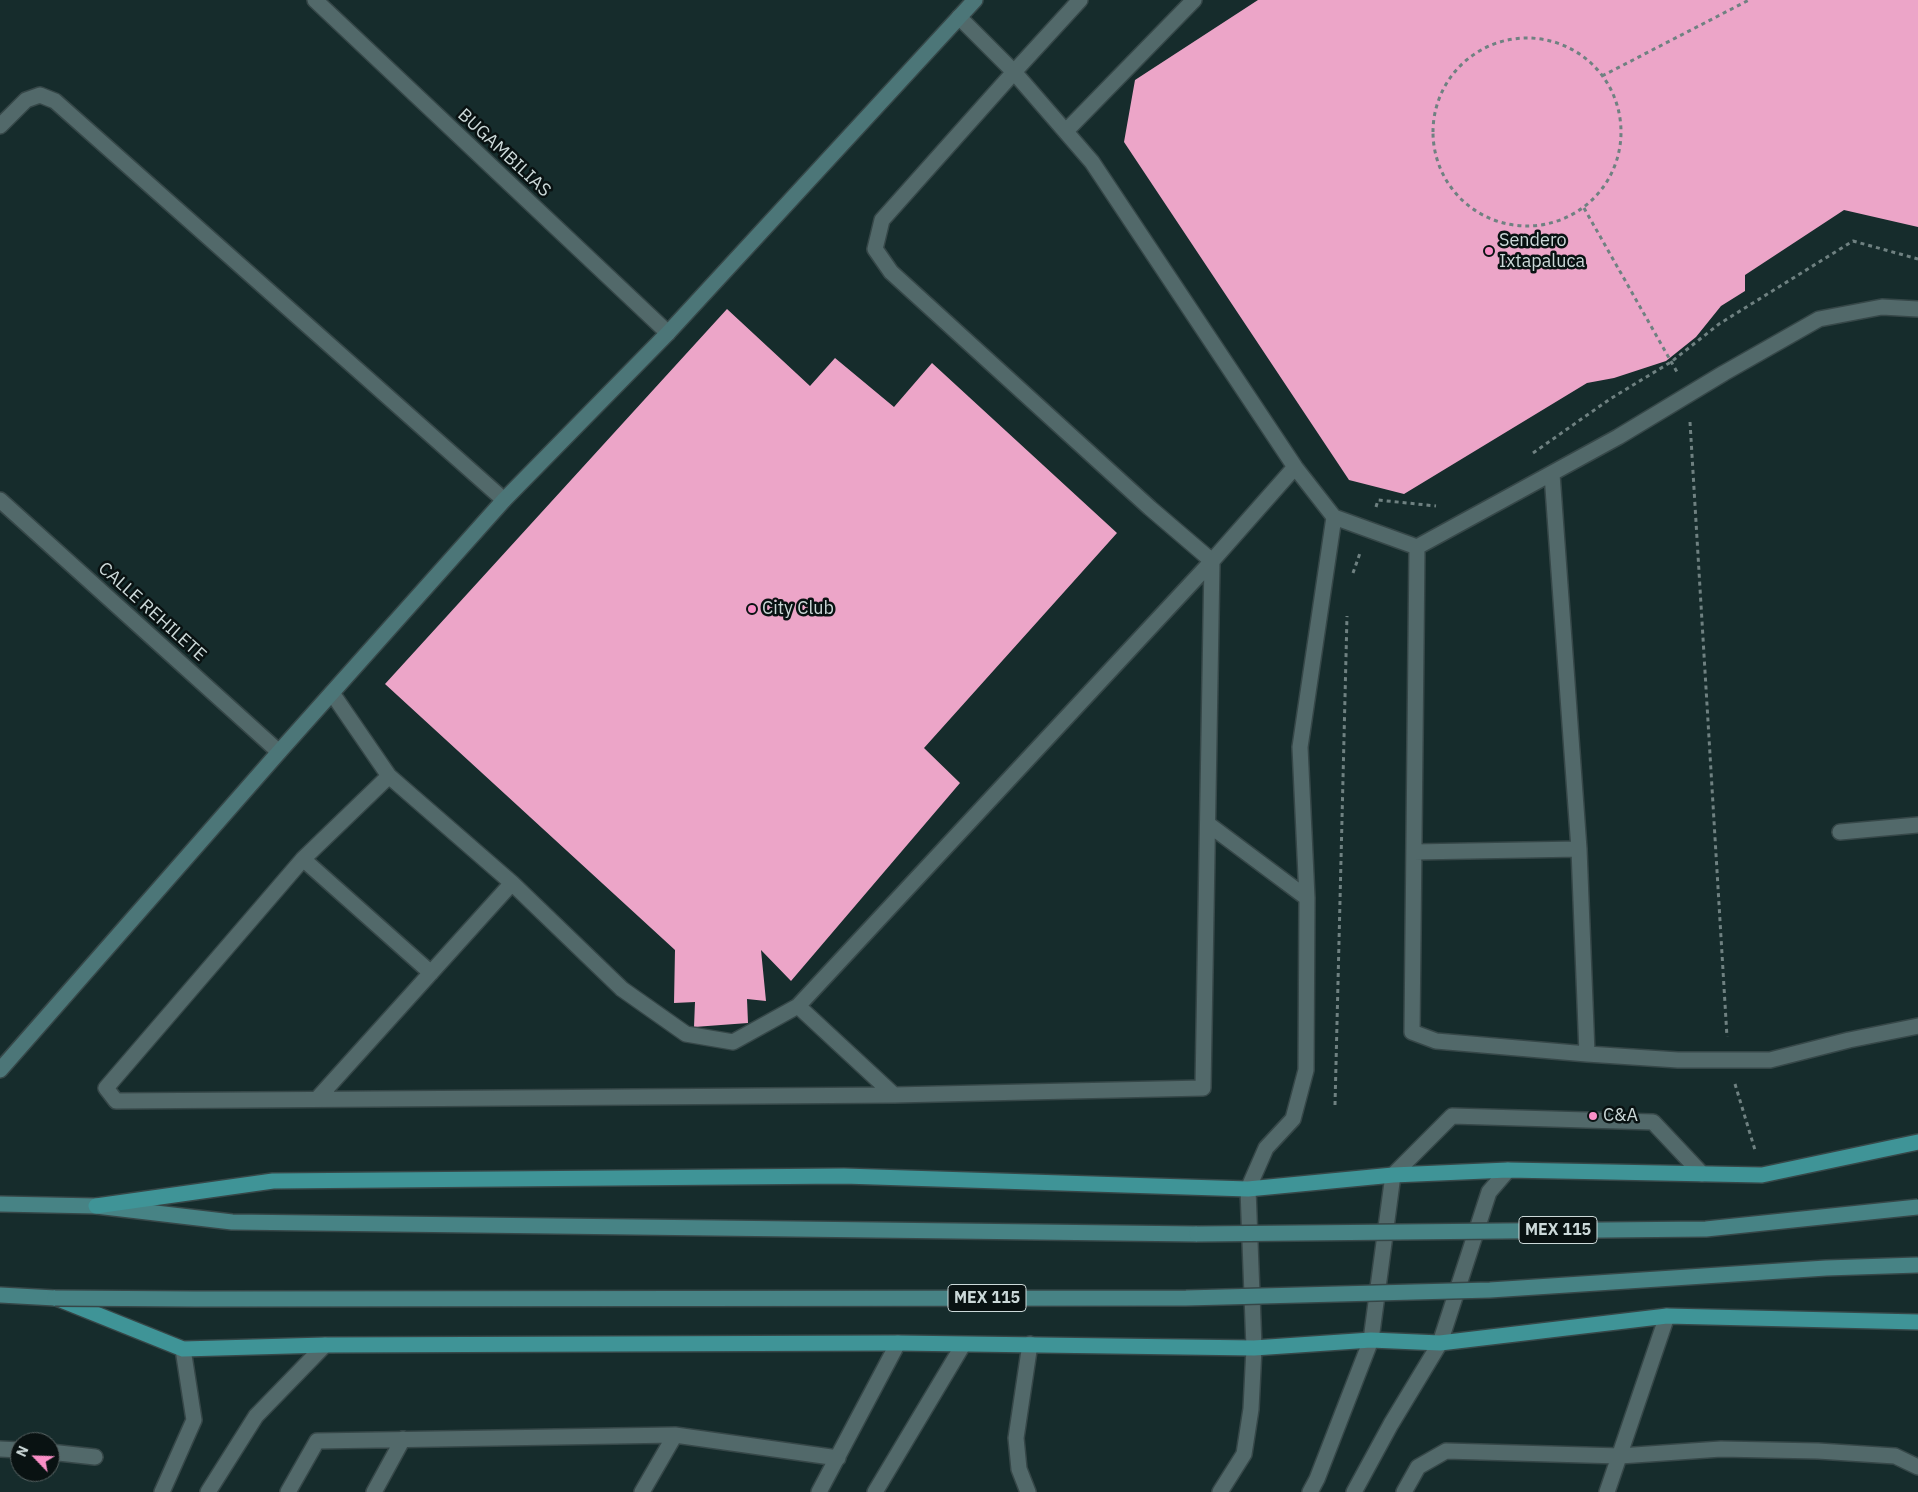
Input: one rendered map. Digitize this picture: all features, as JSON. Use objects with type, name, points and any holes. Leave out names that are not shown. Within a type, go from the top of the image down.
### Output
[{"type":"highway","points":[[96,1206],[273,1181],[844,1176],[1248,1189],[1393,1175],[1508,1170],[1762,1175],[1918,1142]]},
{"type":"highway","points":[[55,1298],[183,1349],[325,1345],[898,1343],[1254,1348],[1371,1340],[1440,1343],[1667,1316],[1918,1322]]},
{"type":"main road","name":"MEX 115","points":[[0,1204],[96,1206],[232,1222],[1197,1234],[1706,1229],[1918,1207]]},
{"type":"main road","name":"MEX 115","points":[[0,1295],[55,1298],[215,1299],[1186,1298],[1490,1290],[1826,1268],[1918,1265]]},
{"type":"street","name":"BUGAMBILIAS","points":[[315,0],[668,333]]},
{"type":"street","points":[[0,1070],[278,752],[504,500],[668,333],[974,0]]},
{"type":"street","points":[[1080,0],[882,220],[875,249],[890,272],[1150,508],[1212,561]]},
{"type":"street","points":[[1066,131],[1194,0]]},
{"type":"street","points":[[959,17],[1014,72],[1092,162],[1295,468],[1334,517],[1417,547],[1618,438],[1819,319],[1882,307],[1918,309]]},
{"type":"street","points":[[0,126],[26,100],[40,95],[54,101],[504,500]]},
{"type":"street","points":[[332,693],[389,776],[512,883],[622,989],[686,1034],[734,1042],[798,1006],[1212,561],[1295,468]]},
{"type":"street","points":[[1552,474],[1579,849],[1587,1054]]},
{"type":"street","name":"CALLE REHILETE","points":[[0,500],[278,752]]},
{"type":"street","points":[[1220,1492],[1244,1454],[1251,1408],[1254,1348],[1248,1189],[1266,1148],[1293,1119],[1306,1070],[1307,898],[1300,747],[1334,517]]},
{"type":"street","points":[[1417,547],[1412,1032],[1436,1042],[1678,1060],[1728,1061],[1770,1060],[1849,1040],[1918,1026]]},
{"type":"street","points":[[389,776],[303,860],[106,1088],[116,1101],[894,1095],[1203,1088],[1212,561]]},
{"type":"street","points":[[1208,824],[1307,898]]},
{"type":"street","points":[[1840,832],[1918,824]]},
{"type":"street","points":[[1414,852],[1579,849]]},
{"type":"street","points":[[303,860],[431,973]]},
{"type":"street","points":[[317,1099],[512,883]]},
{"type":"street","points":[[798,1006],[894,1095]]},
{"type":"street","points":[[1310,1492],[1317,1479],[1371,1340],[1393,1175],[1452,1116],[1653,1122],[1702,1174]]},
{"type":"street","points":[[1354,1492],[1391,1424],[1440,1343],[1489,1192],[1508,1170]]},
{"type":"street","points":[[1607,1492],[1667,1316]]},
{"type":"street","points":[[819,1492],[898,1343]]},
{"type":"street","points":[[1028,1492],[1019,1468],[1016,1438],[1030,1344]]},
{"type":"street","points":[[208,1492],[256,1416],[325,1345]]},
{"type":"street","points":[[875,1492],[964,1345]]},
{"type":"street","points":[[162,1492],[194,1420],[183,1349]]},
{"type":"street","points":[[288,1492],[317,1441],[675,1435],[838,1458]]},
{"type":"street","points":[[642,1492],[675,1435]]},
{"type":"street","points":[[374,1492],[403,1439]]},
{"type":"street","points":[[1404,1492],[1418,1467],[1446,1451],[1620,1456],[1721,1449],[1818,1451],[1895,1456],[1918,1467]]},
{"type":"street","points":[[60,1453],[95,1457]]},
{"type":"path","points":[[1602,76],[1749,0]]},
{"type":"path","points":[[1520,38],[1551,40],[1580,54],[1602,76],[1616,102],[1621,131],[1617,160],[1604,186],[1584,208],[1556,222],[1524,227],[1493,221],[1465,205],[1445,180],[1434,151],[1433,119],[1443,89],[1462,63],[1489,46],[1520,38]]},
{"type":"path","points":[[1584,208],[1688,395],[1728,1061],[1762,1175]]},
{"type":"path","points":[[1531,454],[1610,400],[1671,362],[1719,324],[1852,241],[1918,259]]},
{"type":"path","points":[[1350,580],[1378,500],[1443,507]]},
{"type":"path","points":[[1335,1105],[1347,608]]},
{"type":"building","name":"Sendero Ixtapaluca","points":[[1258,0],[1918,0],[1918,227],[1844,210],[1745,275],[1745,291],[1721,306],[1696,337],[1666,361],[1614,378],[1587,383],[1404,494],[1349,480],[1124,142],[1135,80]]},
{"type":"building","name":"City Club","points":[[727,309],[810,386],[835,358],[894,407],[932,363],[1117,533],[924,748],[960,783],[791,981],[761,950],[766,1001],[747,999],[748,1023],[694,1027],[695,1002],[674,1003],[675,950],[385,684]]},
{"type":"place","name":"Sendero Ixtapaluca","points":[[1489,251]]},
{"type":"place","name":"City Club","points":[[752,609]]},
{"type":"place","name":"C&A","points":[[1593,1116]]}]
